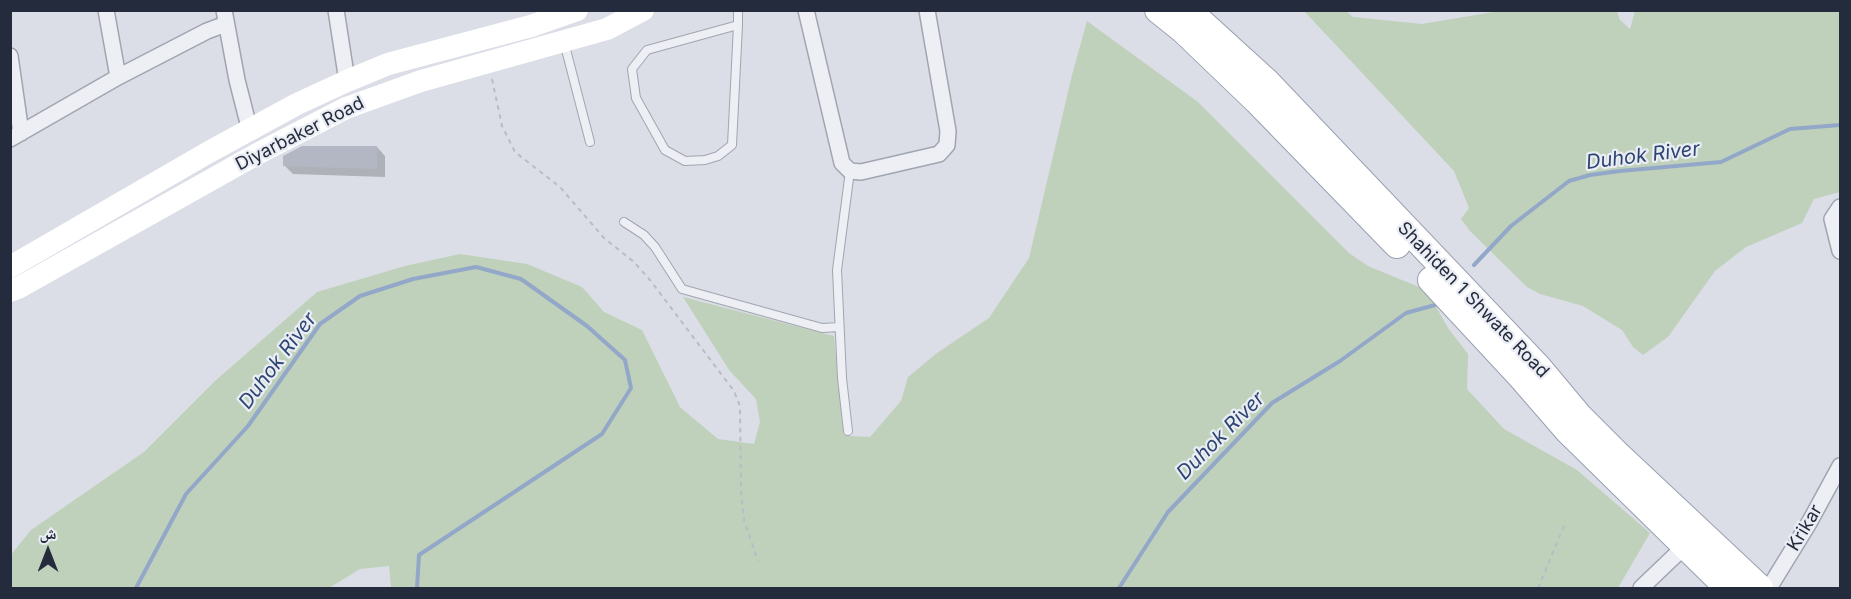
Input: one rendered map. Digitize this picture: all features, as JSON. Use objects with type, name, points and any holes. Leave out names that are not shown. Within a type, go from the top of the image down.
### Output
[{"type":"main road","name":"Diyarbaker Road","points":[[10,267],[209,152],[297,104],[347,81],[388,64],[531,26],[578,10]]},
{"type":"main road","name":"Diyarbaker Road","points":[[14,292],[257,154],[346,108],[421,81],[607,29],[643,10]]},
{"type":"main road","name":"Shahiden 1 Shwate Road","points":[[1158,10],[1183,30],[1389,224],[1531,373],[1760,588]]},
{"type":"main road","name":"Shahiden 1 Shwate Road","points":[[1188,10],[1266,81],[1382,202],[1389,224]]},
{"type":"main road","name":"Shahiden 1 Shwate Road","points":[[1531,373],[1568,431],[1728,588]]},
{"type":"street","points":[[106,10],[118,77]]},
{"type":"street","points":[[336,10],[347,81]]},
{"type":"street","points":[[806,10],[842,163],[850,171],[861,172],[939,154],[947,145],[948,131],[927,10]]},
{"type":"street","points":[[10,56],[16,136],[118,77],[207,31],[225,17],[250,131]]},
{"type":"street","points":[[1840,207],[1832,219],[1840,251]]},
{"type":"street","name":"Krikar","points":[[1769,588],[1809,523],[1836,487],[1840,466]]},
{"type":"street","points":[[1641,588],[1686,546]]},
{"type":"lane","points":[[738,10],[738,26],[732,145],[718,156],[705,160],[685,161],[665,150],[636,98],[632,69],[647,50],[738,26]]},
{"type":"lane","points":[[564,41],[590,142]]},
{"type":"lane","points":[[848,431],[842,378],[837,270],[850,171]]},
{"type":"lane","points":[[624,222],[644,235],[655,247],[682,289],[822,328],[839,327]]},
{"type":"path","points":[[489,62],[502,126],[515,152],[560,187],[604,238],[634,262],[734,391],[740,406],[741,491],[744,520],[758,561]]},
{"type":"path","points":[[1538,588],[1564,526]]},
{"type":"green space","points":[[1304,11],[1346,11],[1353,17],[1422,24],[1500,11],[1617,11],[1620,20],[1630,29],[1635,11],[1840,11],[1840,192],[1814,199],[1802,223],[1746,247],[1715,271],[1668,337],[1643,355],[1633,347],[1622,330],[1583,306],[1540,294],[1527,287],[1470,231],[1461,219],[1469,208],[1454,171]]},
{"type":"green space","points":[[1087,21],[1198,102],[1349,253],[1368,266],[1431,292],[1435,305],[1448,328],[1468,354],[1467,389],[1504,429],[1577,470],[1650,533],[1618,588],[391,588],[389,566],[360,569],[329,588],[11,588],[10,556],[31,530],[144,452],[215,381],[317,292],[405,266],[460,254],[527,264],[582,287],[604,312],[642,330],[680,407],[718,439],[754,444],[760,422],[756,399],[729,370],[683,297],[834,336],[843,424],[849,436],[870,437],[901,401],[908,377],[937,353],[989,318],[1029,258]]},
{"type":"building","points":[[302,146],[377,146],[377,169],[283,166],[283,156]]},
{"type":"waterway","name":"Duhok River","points":[[1474,265],[1511,226],[1569,181],[1590,175],[1620,171],[1721,162],[1790,129],[1840,125]]},
{"type":"waterway","name":"Duhok River","points":[[136,588],[186,494],[248,426],[320,324],[360,296],[413,279],[476,267],[521,279],[587,326],[625,360],[631,388],[602,434],[419,555],[417,588]]},
{"type":"waterway","name":"Duhok River","points":[[1119,588],[1168,512],[1272,403],[1340,361],[1406,313],[1435,305],[1438,302]]}]
